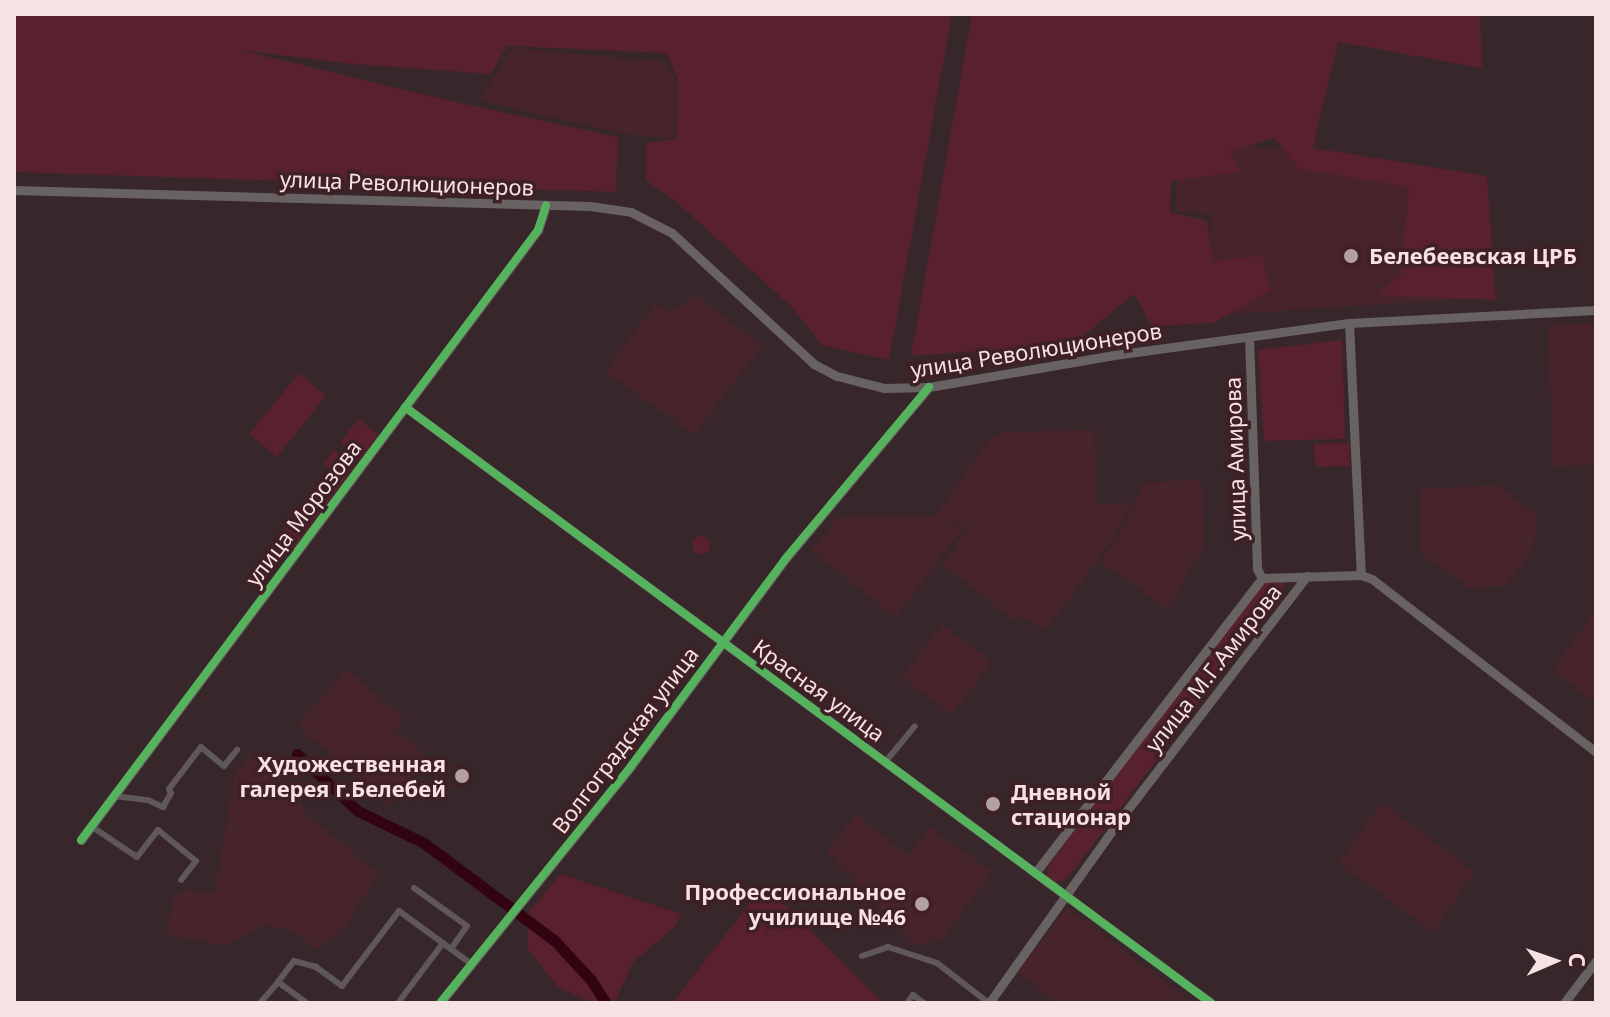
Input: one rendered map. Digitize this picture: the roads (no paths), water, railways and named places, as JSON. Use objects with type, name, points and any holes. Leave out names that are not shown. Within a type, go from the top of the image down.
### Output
[{"type":"street","name":"улица Революционеров","points":[[14,190],[607,207],[652,221],[672,233],[814,364],[837,376],[884,388],[929,387],[1114,355],[1349,323],[1596,310]]},
{"type":"street","name":"улица Морозова","points":[[81,840],[538,230],[546,205]]},
{"type":"street","points":[[1349,323],[1361,575]]},
{"type":"street","name":"улица Амирова","points":[[1249,337],[1257,569],[1262,578]]},
{"type":"street","name":"Волгоградская улица","points":[[440,1003],[631,766],[723,641],[929,387]]},
{"type":"street","name":"Красная улица","points":[[405,407],[1211,1003]]},
{"type":"street","points":[[1307,576],[1361,575],[1372,579],[1596,752]]},
{"type":"street","name":"улица М.Г.Амирова","points":[[1035,873],[1262,578],[1307,576]]},
{"type":"street","name":"улица М.Г.Амирова","points":[[989,1003],[1063,904],[1064,896],[1307,576]]},
{"type":"street","points":[[886,761],[915,726]]},
{"type":"street","points":[[114,796],[148,800],[163,807],[171,793],[169,789],[201,747],[224,766],[237,750]]},
{"type":"street","points":[[91,826],[137,857],[158,830],[196,861],[181,880]]},
{"type":"street","points":[[414,888],[467,926],[451,949]]},
{"type":"street","points":[[260,1003],[294,961],[316,967],[342,986],[399,911],[470,963]]},
{"type":"street","points":[[398,1003],[443,943]]},
{"type":"street","points":[[862,956],[888,947],[937,963],[989,1003]]},
{"type":"street","points":[[1564,1003],[1595,965]]},
{"type":"street","points":[[278,982],[307,1003]]},
{"type":"street","points":[[907,1003],[913,995],[924,1003]]},
{"type":"waterway","points":[[297,754],[358,811],[424,843],[555,941],[591,980],[606,1003]]},
{"type":"place","name":"Белебеевская ЦРБ","points":[[1351,256]]},
{"type":"place","name":"Художественная галерея г.Белебей","points":[[462,776]]},
{"type":"place","name":"Дневной стационар","points":[[993,804]]},
{"type":"place","name":"Профессиональное училище №46","points":[[922,904]]}]
